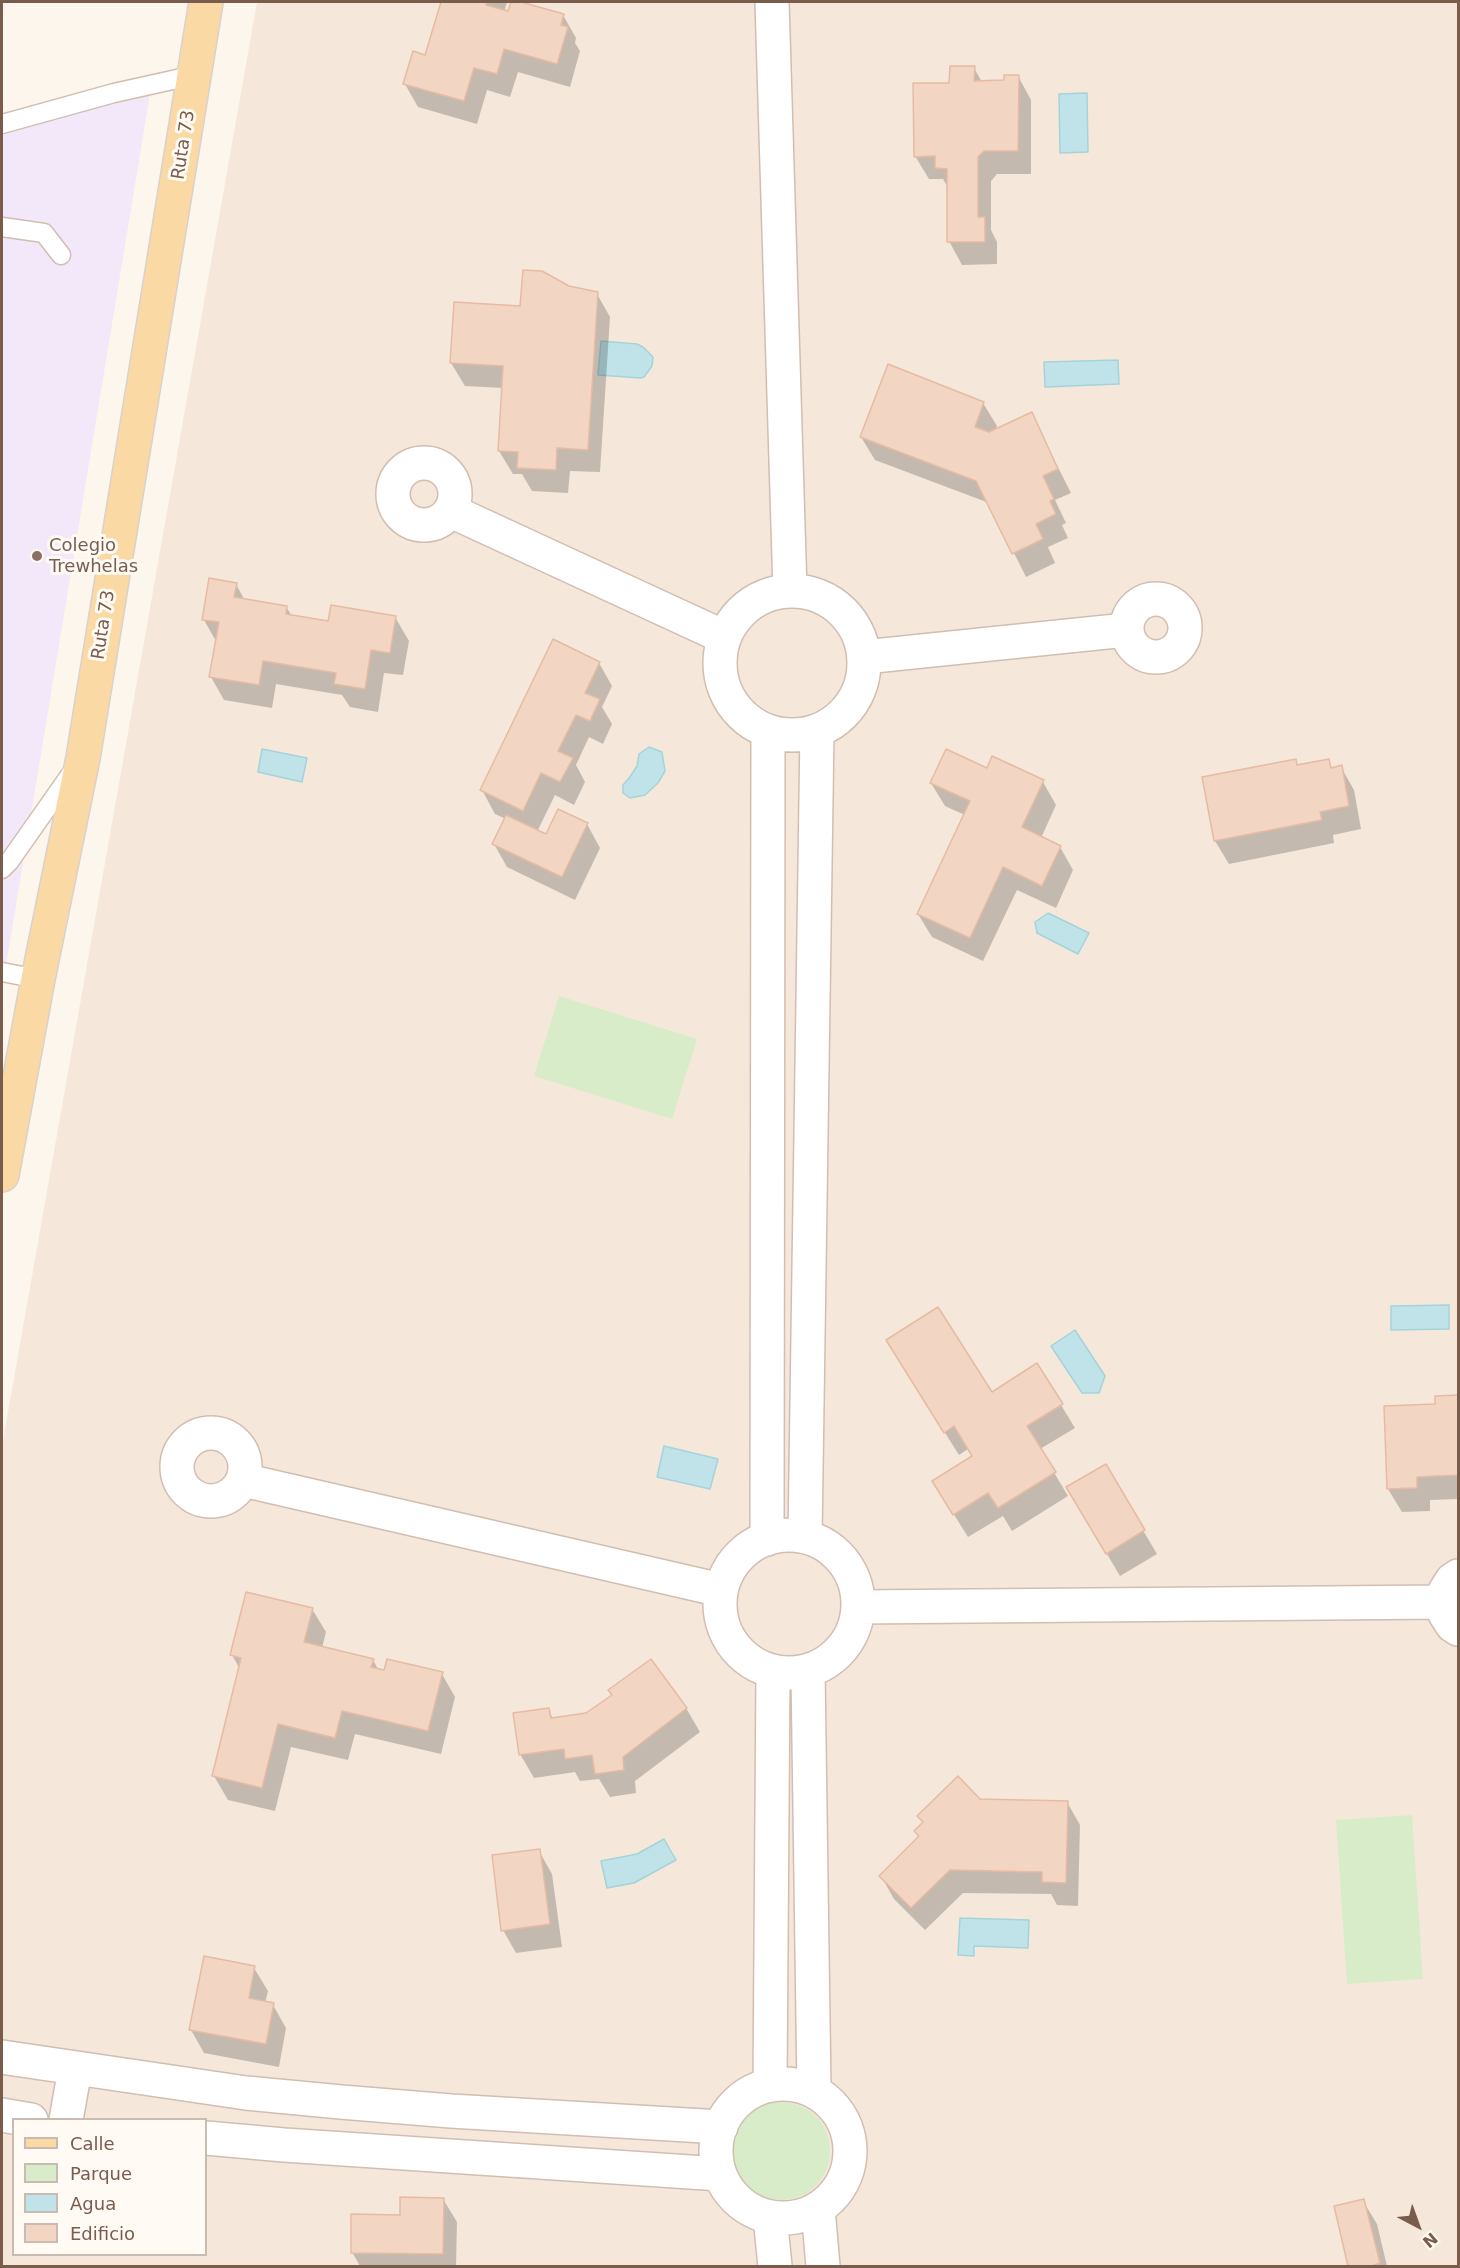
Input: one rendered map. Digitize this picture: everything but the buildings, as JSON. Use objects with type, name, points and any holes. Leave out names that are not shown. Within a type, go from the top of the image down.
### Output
[{"type":"main road","name":"Ruta 73","points":[[2,1172],[83,758],[206,2]]},
{"type":"street","points":[[772,2],[790,591]]},
{"type":"street","points":[[451,511],[724,637]]},
{"type":"street","points":[[790,591],[807,593],[825,599],[840,609],[852,623],[860,639],[864,657],[863,675],[848,709],[833,722],[801,735],[768,732],[751,723],[737,710],[726,694],[721,675],[720,656],[724,637],[743,609],[757,600],[790,591]]},
{"type":"street","points":[[864,657],[1126,630]]},
{"type":"street","points":[[806,1537],[817,730]]},
{"type":"street","points":[[767,1539],[768,732]]},
{"type":"street","points":[[768,1163],[811,1165]]},
{"type":"street","points":[[243,1480],[721,1590]]},
{"type":"street","points":[[786,1535],[806,1537],[823,1544],[838,1555],[849,1570],[856,1587],[858,1606],[854,1627],[844,1647],[828,1661],[808,1671],[790,1674],[772,1672],[753,1664],[736,1650],[724,1632],[719,1611],[721,1590],[727,1573],[737,1558],[751,1546],[767,1539],[786,1535]]},
{"type":"street","points":[[858,1606],[1453,1602]]},
{"type":"street","points":[[808,1671],[814,2090]]},
{"type":"street","points":[[770,2085],[772,1672]]},
{"type":"street","points":[[2,2057],[246,2093],[451,2111],[721,2127]]},
{"type":"street","points":[[66,2118],[75,2068]]},
{"type":"street","points":[[793,2083],[814,2090],[834,2104],[846,2125],[851,2148],[848,2172],[836,2193],[818,2209],[794,2217],[770,2217],[754,2212],[728,2189],[720,2174],[716,2151],[721,2127],[729,2112],[740,2099],[754,2090],[770,2085],[793,2083]]},
{"type":"street","points":[[2,2115],[19,2118]]},
{"type":"street","points":[[207,2138],[720,2174]]},
{"type":"street","points":[[818,2209],[822,2266]]},
{"type":"street","points":[[770,2217],[775,2266]]},
{"type":"lane","points":[[2,124],[114,93],[195,75]]},
{"type":"lane","points":[[2,227],[44,233],[61,255]]},
{"type":"lane","points":[[2,869],[83,758]]},
{"type":"lane","points":[[2,972],[38,979]]},
{"type":"shaded area","points":[[257,2],[1458,2],[1458,2266],[2,2266],[2,1446]]},
{"type":"shaded area","name":"Colegio Trewhelas","points":[[152,82],[2,990],[2,123]]},
{"type":"green space","points":[[559,996],[697,1039],[672,1119],[534,1076]]},
{"type":"green space","points":[[1412,1815],[1423,1979],[1347,1984],[1336,1820]]},
{"type":"green space","points":[[771,2102],[791,2102],[816,2116],[827,2132],[830,2151],[827,2170],[816,2186],[791,2200],[771,2200],[754,2192],[740,2178],[732,2161],[732,2141],[740,2124],[754,2110]]},
{"type":"water","points":[[1087,93],[1088,152],[1060,153],[1059,94]]},
{"type":"water","points":[[601,341],[637,344],[653,357],[652,366],[641,378],[598,375]]},
{"type":"water","points":[[1118,360],[1119,384],[1045,387],[1044,362]]},
{"type":"water","points":[[649,747],[662,752],[665,771],[658,783],[645,795],[630,798],[623,793],[623,785],[637,766],[639,754]]},
{"type":"water","points":[[262,749],[307,758],[302,782],[258,772]]},
{"type":"water","points":[[1048,913],[1089,933],[1078,954],[1037,933],[1035,922]]},
{"type":"water","points":[[1449,1305],[1449,1329],[1391,1330],[1391,1306]]},
{"type":"water","points":[[1075,1330],[1105,1376],[1099,1393],[1082,1393],[1051,1346]]},
{"type":"water","points":[[664,1446],[718,1459],[710,1489],[657,1477]]},
{"type":"water","points":[[664,1839],[676,1860],[634,1883],[607,1888],[601,1861],[637,1854]]},
{"type":"water","points":[[960,1918],[1029,1920],[1028,1948],[974,1946],[974,1956],[958,1955]]},
{"type":"place","name":"Colegio Trewhelas","points":[[37,556]]}]
